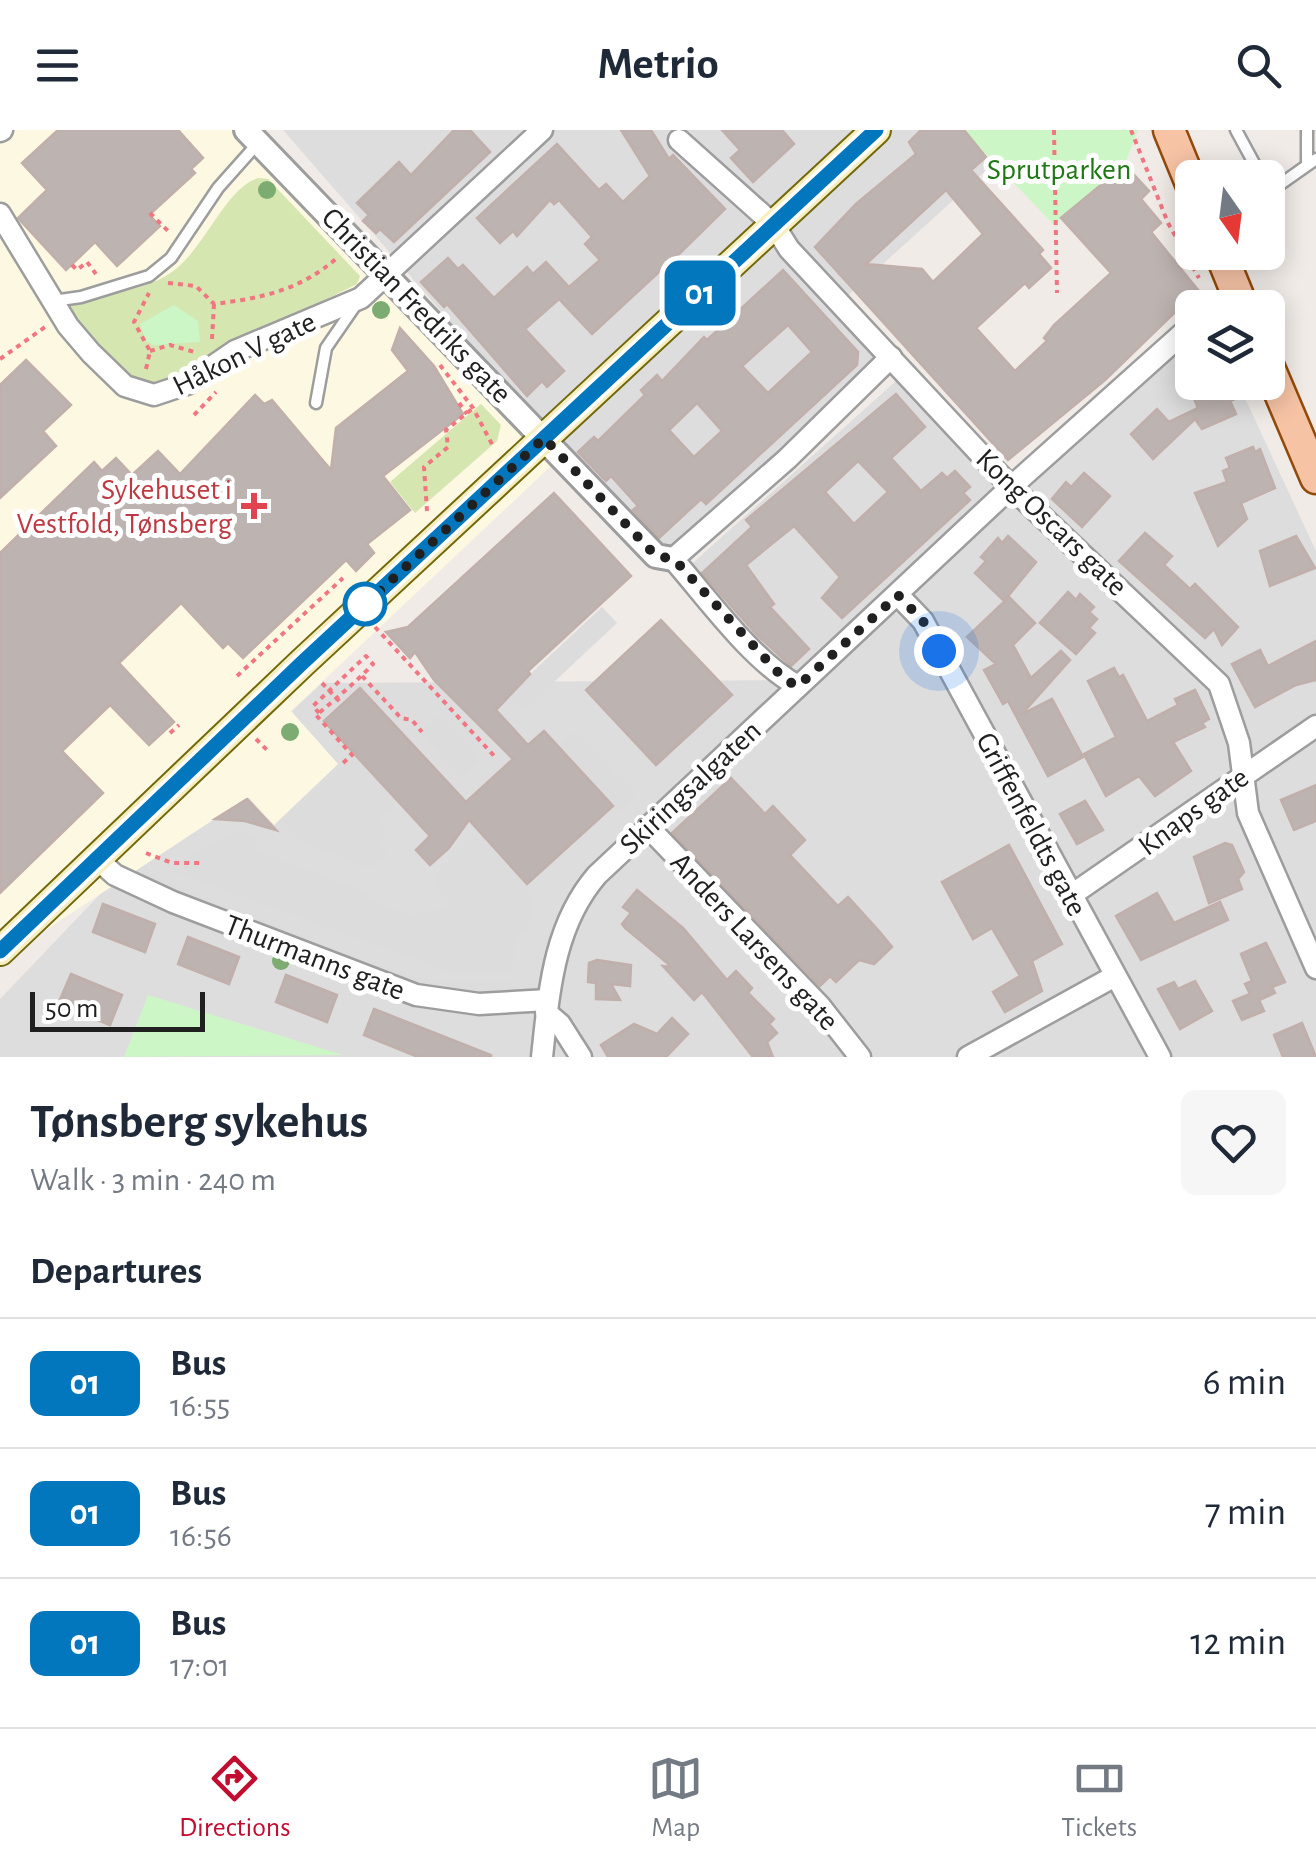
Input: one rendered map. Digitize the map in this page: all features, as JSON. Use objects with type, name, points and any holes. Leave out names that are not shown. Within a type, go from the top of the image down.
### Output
[{"type":"main road","points":[[0,952],[876,130]]},
{"type":"main road","points":[[1169,130],[1181,160]]},
{"type":"main road","points":[[1283,400],[1316,478]]},
{"type":"street","name":"Håkon V gate","points":[[0,214],[57,308],[118,381],[142,394],[188,384],[213,364],[361,298],[542,130]]},
{"type":"street","name":"Christian Fredriks gate","points":[[258,134],[656,556],[674,559],[727,621],[785,680],[798,686]]},
{"type":"street","name":"Kong Oscars gate","points":[[679,140],[774,224],[789,249],[1012,487],[1208,670],[1232,713],[1248,813],[1316,968]]},
{"type":"street","name":"Skiringsalgaten","points":[[542,1057],[547,1006],[570,915],[586,888],[1012,487],[1175,340]]},
{"type":"street","points":[[674,559],[787,460],[891,358]]},
{"type":"street","name":"Griffenfeldts gate","points":[[898,595],[923,621],[1160,1057]]},
{"type":"street","name":"Knaps gate","points":[[1070,896],[1316,726]]},
{"type":"street","name":"Anders Larsens gate","points":[[648,826],[820,1006],[860,1057]]},
{"type":"street","name":"Thurmanns gate","points":[[97,859],[115,875],[173,902],[416,995],[479,1004],[547,1006]]},
{"type":"street","points":[[968,1057],[1115,976]]},
{"type":"street","points":[[547,1006],[581,1057]]},
{"type":"lane","points":[[1236,130],[1252,160]]},
{"type":"lane","points":[[1285,179],[1312,161],[1307,130]]},
{"type":"lane","points":[[57,308],[148,276],[171,258],[258,134]]},
{"type":"lane","points":[[316,403],[326,348],[361,298]]},
{"type":"path","points":[[1054,130],[1058,293]]},
{"type":"path","points":[[1131,130],[1168,222],[1218,290]]},
{"type":"path","points":[[150,212],[180,244]]},
{"type":"path","points":[[214,304],[275,295],[294,288],[310,280],[356,241]]},
{"type":"path","points":[[72,265],[77,270],[87,262],[109,290]]},
{"type":"path","points":[[142,394],[150,352],[134,322],[154,285],[196,286],[214,304]]},
{"type":"path","points":[[213,364],[210,324],[214,304]]},
{"type":"path","points":[[0,359],[57,308]]},
{"type":"path","points":[[150,352],[181,346],[213,364]]},
{"type":"path","points":[[439,352],[440,368],[474,408],[496,451]]},
{"type":"path","points":[[458,404],[466,414]]},
{"type":"path","points":[[426,510],[424,467],[448,447],[446,430],[474,408]]},
{"type":"path","points":[[240,674],[343,578]]},
{"type":"path","points":[[373,624],[498,759]]},
{"type":"path","points":[[307,723],[318,714],[337,698],[362,676],[374,664],[366,656],[313,706],[318,714],[352,755],[342,763]]},
{"type":"path","points":[[362,676],[401,718],[412,720],[422,732]]},
{"type":"path","points":[[322,683],[342,704]]},
{"type":"path","points":[[170,733],[179,725]]},
{"type":"path","points":[[255,738],[267,750]]},
{"type":"path","points":[[146,853],[172,864],[202,863]]},
{"type":"shaded area","name":"Sykehuset i Vestfold, Tønsberg","points":[[17,130],[232,130],[526,431],[553,464],[291,711],[338,764],[274,825],[248,797],[0,960],[0,141]]},
{"type":"shaded area","points":[[283,130],[965,130],[990,167],[831,311],[888,372],[671,565],[535,419]]},
{"type":"shaded area","points":[[1175,329],[1175,400],[1246,400],[1316,551],[1316,1057],[0,1057],[0,999],[109,885],[249,797],[274,824],[338,764],[291,712],[322,683],[790,680],[686,569],[896,381],[993,486]]},
{"type":"shaded area","points":[[602,607],[617,623],[524,710],[509,694]]},
{"type":"shaded area","points":[[440,716],[481,759],[462,777],[422,732]]},
{"type":"shaded area","points":[[574,731],[636,796],[619,812],[559,747]]},
{"type":"shaded area","points":[[356,754],[399,801],[379,819],[385,826],[381,845],[388,848],[387,856],[369,868],[301,842],[282,822]]},
{"type":"shaded area","points":[[237,831],[259,839],[255,850],[369,893],[368,899],[408,915],[454,905],[432,878],[478,832],[526,885],[524,889],[535,903],[527,930],[516,938],[511,974],[447,971],[174,872],[182,859]]},
{"type":"shaded area","points":[[147,873],[345,953],[431,982],[513,983],[513,996],[429,991],[143,882]]},
{"type":"green space","name":"Sprutparken","points":[[963,130],[1138,130],[1126,161],[1054,225]]},
{"type":"green space","points":[[258,178],[268,179],[360,276],[357,284],[152,386],[125,371],[102,352],[63,305],[132,289],[169,274],[193,251],[234,195]]},
{"type":"green space","points":[[174,305],[198,321],[200,342],[154,345],[146,341],[140,324]]},
{"type":"green space","points":[[481,404],[501,425],[497,441],[415,513],[390,482]]},
{"type":"green space","points":[[148,995],[343,1055],[124,1057]]},
{"type":"building","points":[[58,130],[178,130],[203,158],[191,169],[195,173],[149,215],[160,226],[117,266],[95,242],[66,270],[18,218],[47,190],[22,163]]},
{"type":"building","points":[[454,130],[470,130],[490,152],[394,242],[380,229],[376,233],[363,221],[369,215],[357,203],[399,162],[411,175]]},
{"type":"building","points":[[621,130],[651,130],[669,159],[673,155],[725,209],[673,260],[677,264],[664,276],[660,271],[592,334],[559,299],[525,329],[564,371],[547,387],[542,381],[527,396],[447,304],[444,307],[421,282],[448,258],[458,269],[463,265],[494,298],[527,267],[533,274],[546,262],[569,287],[600,260],[585,244],[592,237],[559,200],[554,204],[550,200],[517,236],[513,231],[500,243],[477,218],[557,144],[599,190],[606,184],[623,202],[650,176]]},
{"type":"building","points":[[722,130],[782,130],[794,144],[753,182],[731,158],[740,150]]},
{"type":"building","points":[[921,130],[964,130],[986,157],[971,170],[1043,250],[1039,254],[1051,268],[1029,288],[1025,283],[976,328],[1015,371],[1047,341],[1044,338],[1054,325],[1111,273],[1061,218],[1125,165],[1149,191],[1141,199],[1161,223],[1151,232],[1175,262],[1175,270],[1182,270],[1198,290],[1175,290],[1175,312],[1105,380],[1008,460],[815,247],[856,204],[916,154],[909,142]],"holes":[[[946,190],[983,234],[933,282],[922,269],[866,264]]]},
{"type":"building","points":[[783,270],[858,352],[857,365],[706,504],[701,499],[659,538],[633,510],[638,506],[611,476],[606,481],[578,452],[594,437],[598,441],[645,395],[641,390],[657,375],[662,381],[704,337],[707,340]],"holes":[[[788,325],[812,352],[768,393],[742,366]],[[697,403],[722,431],[694,457],[669,430]]]},
{"type":"building","points":[[400,328],[434,366],[463,414],[383,476],[410,510],[367,544],[374,553],[356,571],[346,560],[243,658],[228,643],[223,648],[181,603],[119,663],[174,722],[149,745],[110,705],[62,751],[103,793],[0,893],[0,553],[94,462],[102,471],[116,458],[132,475],[158,451],[180,474],[255,395],[264,404],[272,400],[331,470],[336,428],[408,371],[392,350]]},
{"type":"building","points":[[26,360],[71,405],[43,431],[56,446],[0,498],[0,385]]},
{"type":"building","points":[[896,394],[925,427],[891,458],[921,491],[942,473],[947,478],[955,471],[970,487],[963,493],[970,500],[842,618],[822,598],[840,577],[794,526],[746,565],[774,604],[770,607],[809,649],[791,666],[758,636],[702,573],[752,527],[746,520]],"holes":[[[858,461],[888,492],[854,524],[825,492]]]},
{"type":"building","points":[[1195,400],[1232,400],[1236,414],[1202,429],[1195,419],[1153,459],[1131,434],[1157,409],[1169,422],[1198,408]]},
{"type":"building","points":[[1253,447],[1255,452],[1260,449],[1275,488],[1241,503],[1247,519],[1218,546],[1195,493],[1227,482],[1223,471],[1230,468],[1226,458]]},
{"type":"building","points":[[1084,473],[1110,496],[1082,527],[1052,499],[1066,482],[1071,487]]},
{"type":"building","points":[[554,493],[631,576],[528,671],[530,674],[496,710],[528,745],[544,731],[613,806],[527,884],[469,820],[449,848],[430,865],[416,850],[430,836],[324,721],[360,688],[466,802],[513,759],[434,680],[415,652],[410,658],[386,632],[408,627]]},
{"type":"building","points":[[1145,533],[1172,556],[1164,565],[1190,589],[1195,584],[1238,627],[1222,645],[1214,629],[1205,638],[1119,561]]},
{"type":"building","points":[[1008,536],[1036,562],[1004,601],[975,573],[986,561],[981,557],[998,538],[1002,543]]},
{"type":"building","points":[[1296,536],[1315,568],[1270,586],[1260,551]]},
{"type":"building","points":[[1068,592],[1076,600],[1080,594],[1094,607],[1089,612],[1097,619],[1089,628],[1095,633],[1076,654],[1040,623]]},
{"type":"building","points":[[1009,597],[1035,623],[1013,645],[1031,678],[1061,651],[1070,660],[1022,714],[1052,699],[1083,757],[1048,776],[1008,701],[1003,704],[984,670],[996,664],[967,637]]},
{"type":"building","points":[[661,620],[732,695],[656,765],[586,690]]},
{"type":"building","points":[[1316,641],[1316,680],[1296,685],[1255,707],[1232,664],[1260,650],[1268,666]]},
{"type":"building","points":[[1114,668],[1119,677],[1123,675],[1147,721],[1178,705],[1175,699],[1195,690],[1209,719],[1202,723],[1205,727],[1173,742],[1191,771],[1155,796],[1139,776],[1106,796],[1084,754],[1116,737],[1088,681]]},
{"type":"building","points":[[731,778],[765,814],[773,806],[805,840],[790,855],[838,906],[848,897],[892,947],[874,964],[859,960],[836,982],[830,976],[820,986],[672,833]]},
{"type":"building","points":[[1316,785],[1316,821],[1294,830],[1281,800]]},
{"type":"building","points":[[247,799],[276,830],[245,821],[215,819]]},
{"type":"building","points":[[1085,801],[1103,830],[1077,844],[1060,814]]},
{"type":"building","points":[[1225,843],[1232,845],[1244,872],[1238,879],[1242,889],[1209,903],[1194,857]]},
{"type":"building","points":[[1009,845],[1062,944],[1032,961],[1042,991],[1005,1012],[993,992],[1020,976],[992,928],[973,939],[942,882]]},
{"type":"building","points":[[637,890],[683,928],[727,980],[736,971],[752,988],[748,993],[774,1019],[769,1024],[777,1033],[767,1042],[773,1057],[753,1057],[702,992],[694,1000],[663,966],[672,967],[625,928],[622,924],[631,913],[623,907]]},
{"type":"building","points":[[1157,893],[1174,923],[1220,902],[1228,920],[1141,960],[1116,916]]},
{"type":"building","points":[[103,904],[155,924],[145,952],[93,932]]},
{"type":"building","points":[[188,937],[239,957],[229,984],[178,964]]},
{"type":"building","points":[[1266,943],[1285,982],[1272,987],[1275,993],[1259,1000],[1264,1011],[1242,1020],[1233,1001],[1250,994],[1245,984],[1252,981],[1241,954]]},
{"type":"building","points":[[597,960],[631,965],[630,986],[611,984],[620,1000],[596,999],[596,983],[588,982],[589,963]]},
{"type":"building","points":[[71,974],[122,995],[110,1025],[58,1004]]},
{"type":"building","points":[[286,975],[337,995],[327,1022],[276,1002]]},
{"type":"building","points":[[1195,981],[1212,1011],[1180,1029],[1158,989],[1174,982],[1178,989]]},
{"type":"building","points":[[374,1009],[491,1057],[418,1057],[364,1035]]},
{"type":"building","points":[[672,1018],[688,1034],[666,1057],[608,1057],[601,1045],[634,1024],[657,1034]]},
{"type":"building","points":[[1302,1023],[1316,1057],[1283,1057],[1274,1035]]},
{"type":"bus line","name":"01","points":[[0,951],[302,663],[876,130]]},
{"type":"place","name":"Sykehuset i Vestfold, Tønsberg","points":[[254,506]]},
{"type":"route","points":[[365,604],[353,616],[544,438],[656,556],[674,559],[785,680],[798,686],[898,595],[923,621],[939,651]]}]
